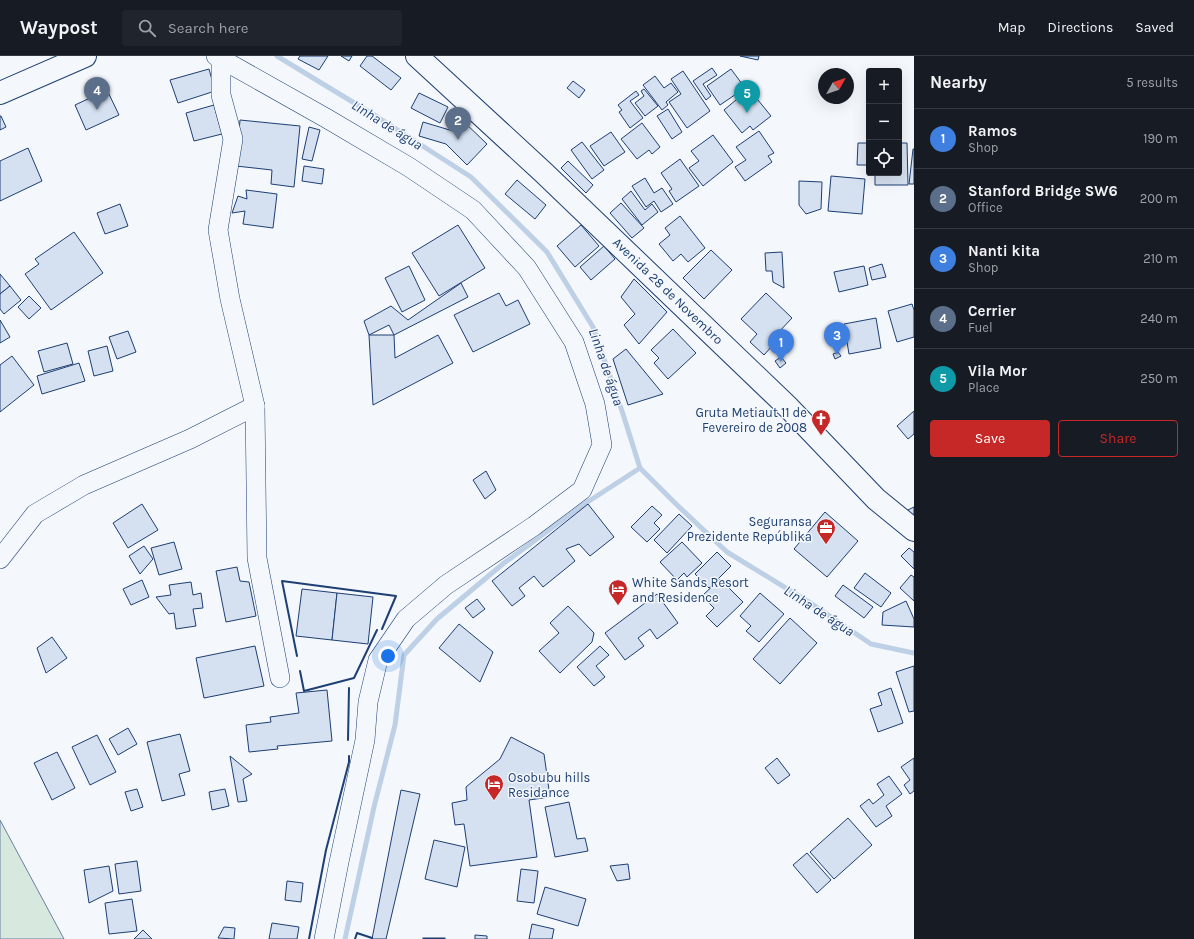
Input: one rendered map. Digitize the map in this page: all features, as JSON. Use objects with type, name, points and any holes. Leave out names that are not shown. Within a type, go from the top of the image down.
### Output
[{"type":"main road","points":[[0,93],[85,56]]},
{"type":"main road","name":"Avenida 28 de Novembro","points":[[417,56],[543,172],[789,408],[876,499],[914,530]]},
{"type":"street","points":[[219,57],[221,95],[233,139],[218,230],[230,299],[254,406],[257,558],[280,678]]},
{"type":"street","points":[[219,57],[333,121],[409,167],[473,210],[527,268],[574,342],[595,404],[602,445],[582,490],[534,526],[446,585],[406,619],[378,660],[368,702],[365,740],[340,854],[324,939]]},
{"type":"street","points":[[0,559],[35,514],[84,485],[190,439],[254,406]]},
{"type":"shaded area","points":[[0,820],[64,939],[0,939]]},
{"type":"building","points":[[300,56],[328,56],[319,70],[298,59]]},
{"type":"building","points":[[341,56],[352,56],[349,61]]},
{"type":"building","points":[[367,56],[372,56],[401,78],[391,90],[360,66]]},
{"type":"building","points":[[740,56],[759,56],[758,60]]},
{"type":"building","points":[[712,68],[717,75],[703,84],[711,96],[706,100],[693,81]]},
{"type":"building","points":[[209,69],[215,91],[178,103],[170,80]]},
{"type":"building","points":[[731,69],[745,88],[720,105],[707,86]]},
{"type":"building","points":[[683,71],[710,111],[687,128],[669,102],[681,94],[671,79]]},
{"type":"building","points":[[655,76],[664,88],[671,83],[678,92],[666,102],[668,105],[662,110],[643,85]]},
{"type":"building","points":[[573,81],[585,90],[579,98],[567,88]]},
{"type":"building","points":[[644,89],[658,106],[645,116],[635,103],[644,96],[641,91]]},
{"type":"building","points":[[749,89],[771,116],[753,130],[750,126],[742,133],[724,110]]},
{"type":"building","points":[[107,90],[119,115],[86,130],[75,105]]},
{"type":"building","points":[[636,91],[639,95],[630,101],[643,118],[630,128],[619,112],[622,110],[618,105]]},
{"type":"building","points":[[419,93],[448,107],[440,123],[411,108]]},
{"type":"building","points":[[214,105],[222,134],[194,141],[186,113]]},
{"type":"building","points":[[668,109],[682,132],[672,139],[657,116]]},
{"type":"building","points":[[0,116],[6,127],[0,130]]},
{"type":"building","points":[[240,120],[300,126],[294,187],[271,184],[272,170],[236,166]]},
{"type":"building","points":[[463,121],[487,144],[467,165],[446,144],[419,136],[423,122],[453,131]]},
{"type":"building","points":[[642,123],[660,147],[652,154],[649,150],[637,159],[621,139]]},
{"type":"building","points":[[309,127],[320,130],[312,161],[302,159]]},
{"type":"building","points":[[759,131],[774,153],[768,156],[772,162],[745,181],[735,167],[746,160],[736,147]]},
{"type":"building","points":[[611,132],[625,152],[604,166],[590,146]]},
{"type":"building","points":[[713,135],[733,162],[703,186],[689,168],[699,161],[691,151]]},
{"type":"building","points":[[582,142],[604,170],[592,179],[571,150]]},
{"type":"building","points":[[858,143],[866,143],[866,165],[857,165]]},
{"type":"building","points":[[902,143],[907,143],[908,185],[875,185],[875,176],[902,176]]},
{"type":"building","points":[[28,148],[42,181],[0,201],[0,161]]},
{"type":"building","points":[[913,149],[914,184],[909,184]]},
{"type":"building","points":[[680,159],[699,186],[676,202],[669,191],[672,189],[661,173]]},
{"type":"building","points":[[568,161],[593,185],[586,193],[561,168]]},
{"type":"building","points":[[304,166],[324,169],[322,184],[302,181]]},
{"type":"building","points":[[831,176],[865,179],[862,214],[828,211]]},
{"type":"building","points":[[645,178],[654,193],[662,188],[673,204],[661,212],[654,201],[646,207],[632,186]]},
{"type":"building","points":[[517,180],[546,205],[535,219],[505,194]]},
{"type":"building","points":[[799,181],[822,182],[821,209],[806,214],[799,205]]},
{"type":"building","points":[[246,190],[277,194],[273,228],[243,224],[245,211],[232,213],[238,196],[247,199]]},
{"type":"building","points":[[631,191],[645,210],[652,204],[658,212],[642,225],[622,199]]},
{"type":"building","points":[[621,203],[644,228],[632,238],[610,213]]},
{"type":"building","points":[[120,204],[128,226],[105,234],[97,213]]},
{"type":"building","points":[[680,216],[705,248],[688,262],[681,254],[673,261],[659,244],[670,235],[665,228]]},
{"type":"building","points":[[458,225],[485,268],[439,296],[412,253]]},
{"type":"building","points":[[581,225],[599,246],[575,267],[557,246]]},
{"type":"building","points":[[74,232],[103,273],[51,310],[25,274],[39,264],[35,259]]},
{"type":"building","points":[[604,246],[615,259],[591,280],[580,267]]},
{"type":"building","points":[[711,250],[732,270],[704,299],[683,278]]},
{"type":"building","points":[[782,252],[784,288],[773,282],[772,271],[766,271],[765,253]]},
{"type":"building","points":[[882,264],[886,277],[872,280],[869,268]]},
{"type":"building","points":[[409,266],[425,300],[402,312],[385,278]]},
{"type":"building","points":[[864,266],[868,285],[839,292],[834,272]]},
{"type":"building","points":[[0,274],[10,286],[0,294]]},
{"type":"building","points":[[634,279],[667,312],[639,344],[624,325],[635,314],[621,297]]},
{"type":"building","points":[[461,283],[468,297],[394,335],[389,325],[369,335],[364,321],[391,306],[408,320]]},
{"type":"building","points":[[10,286],[21,300],[4,314],[0,309],[0,294]]},
{"type":"building","points":[[499,293],[506,306],[518,300],[530,324],[473,352],[454,315]]},
{"type":"building","points":[[766,293],[792,318],[777,334],[785,342],[777,351],[772,346],[764,355],[750,342],[757,334],[741,319]]},
{"type":"building","points":[[29,296],[41,308],[29,319],[18,307]]},
{"type":"building","points":[[912,304],[914,310],[914,337],[897,342],[888,311]]},
{"type":"building","points":[[876,318],[881,348],[849,354],[844,324]]},
{"type":"building","points":[[0,320],[10,337],[0,343]]},
{"type":"building","points":[[673,329],[696,353],[668,379],[654,363],[659,358],[651,350]]},
{"type":"building","points":[[128,331],[136,352],[117,359],[109,337]]},
{"type":"building","points":[[369,335],[394,335],[395,358],[438,335],[453,363],[373,405]]},
{"type":"building","points":[[67,343],[73,364],[44,372],[38,351]]},
{"type":"building","points":[[107,346],[113,371],[94,376],[88,351]]},
{"type":"building","points":[[626,349],[663,394],[628,405],[613,359]]},
{"type":"building","points":[[838,352],[841,356],[835,359],[833,354]]},
{"type":"building","points":[[12,356],[34,385],[0,412],[0,365]]},
{"type":"building","points":[[781,357],[786,363],[780,368],[775,361]]},
{"type":"building","points":[[79,363],[85,381],[42,394],[37,376]]},
{"type":"building","points":[[914,411],[914,434],[908,439],[897,426]]},
{"type":"building","points":[[486,471],[496,490],[485,499],[473,480]]},
{"type":"building","points":[[142,504],[158,530],[128,548],[113,523]]},
{"type":"building","points":[[588,504],[614,537],[590,556],[579,544],[566,549],[575,561],[543,587],[534,576],[519,588],[525,596],[512,606],[492,581]]},
{"type":"building","points":[[652,506],[662,515],[654,523],[660,529],[647,542],[631,527]]},
{"type":"building","points":[[914,507],[914,520],[908,510]]},
{"type":"building","name":"Seguransa Prezidente Repúblika","points":[[825,512],[858,541],[827,577],[794,549]]},
{"type":"building","points":[[679,514],[692,526],[667,553],[654,540]]},
{"type":"building","points":[[174,542],[182,569],[159,575],[151,548]]},
{"type":"building","points":[[682,542],[702,563],[687,577],[684,573],[677,580],[660,562]]},
{"type":"building","points":[[144,546],[153,559],[140,574],[129,556]]},
{"type":"building","points":[[909,548],[914,552],[914,569],[901,556]]},
{"type":"building","points":[[717,552],[731,566],[709,588],[695,574]]},
{"type":"building","points":[[237,567],[240,581],[249,582],[256,616],[226,622],[216,571]]},
{"type":"building","points":[[865,573],[891,593],[881,607],[854,588]]},
{"type":"building","points":[[911,575],[914,577],[914,601],[900,588]]},
{"type":"building","points":[[720,579],[743,602],[717,627],[706,616],[714,608],[702,596]]},
{"type":"building","points":[[142,580],[149,597],[131,605],[123,589]]},
{"type":"building","points":[[191,582],[193,595],[201,593],[203,608],[193,609],[196,626],[176,629],[174,613],[169,614],[156,597],[171,595],[169,585]]},
{"type":"building","points":[[843,585],[873,607],[864,618],[835,596]]},
{"type":"building","points":[[302,589],[337,593],[332,640],[296,636]]},
{"type":"building","points":[[337,593],[373,597],[368,644],[332,640]]},
{"type":"building","points":[[760,593],[784,614],[759,642],[746,631],[751,626],[740,616]]},
{"type":"building","points":[[657,594],[678,623],[657,639],[650,629],[638,638],[644,646],[625,660],[605,633]]},
{"type":"building","points":[[477,599],[485,609],[473,618],[465,608]]},
{"type":"building","points":[[906,601],[914,619],[914,627],[882,625],[883,612]]},
{"type":"building","points":[[568,606],[594,633],[592,642],[560,673],[539,651],[559,633],[550,623]]},
{"type":"building","points":[[790,618],[817,643],[780,684],[753,659]]},
{"type":"building","points":[[459,624],[493,652],[480,682],[439,648]]},
{"type":"building","points":[[52,637],[67,658],[46,673],[37,648]]},
{"type":"building","points":[[255,646],[264,686],[204,698],[196,658]]},
{"type":"building","points":[[600,646],[609,655],[596,666],[605,677],[594,686],[577,667]]},
{"type":"building","points":[[914,666],[914,711],[909,712],[896,672]]},
{"type":"building","points":[[891,688],[903,723],[878,732],[870,709],[882,705],[878,693]]},
{"type":"building","points":[[327,690],[332,741],[277,746],[278,749],[249,752],[246,725],[271,722],[270,717],[299,713],[296,693]]},
{"type":"building","points":[[128,728],[137,744],[118,755],[109,739]]},
{"type":"building","points":[[180,734],[190,771],[179,774],[185,795],[162,801],[147,742]]},
{"type":"building","points":[[97,735],[116,772],[90,785],[72,747]]},
{"type":"building","name":"Osobubu hills Residance","points":[[511,737],[544,754],[550,797],[529,800],[537,857],[470,866],[464,824],[455,825],[452,803],[467,800],[466,787],[500,759]]},
{"type":"building","points":[[57,752],[75,788],[52,800],[34,763]]},
{"type":"building","points":[[230,756],[252,774],[243,779],[247,801],[238,802]]},
{"type":"building","points":[[777,758],[790,775],[778,784],[765,768]]},
{"type":"building","points":[[914,758],[914,791],[910,794],[904,785],[910,780],[901,767]]},
{"type":"building","points":[[889,776],[902,794],[886,806],[892,816],[876,827],[860,806],[869,799],[873,804],[884,795],[877,784]]},
{"type":"building","points":[[137,789],[143,807],[131,811],[125,792]]},
{"type":"building","points":[[225,789],[229,806],[212,810],[209,792]]},
{"type":"building","points":[[401,790],[420,794],[386,939],[372,939]]},
{"type":"building","points":[[569,802],[577,839],[585,838],[588,851],[555,857],[545,807]]},
{"type":"building","points":[[848,818],[872,845],[834,879],[810,852]]},
{"type":"building","points":[[434,840],[465,847],[457,887],[425,879]]},
{"type":"building","points":[[807,853],[831,880],[817,893],[793,865]]},
{"type":"building","points":[[137,861],[141,891],[119,894],[115,864]]},
{"type":"building","points":[[628,864],[630,879],[617,881],[610,866]]},
{"type":"building","points":[[109,866],[113,891],[89,903],[84,870]]},
{"type":"building","points":[[521,869],[538,871],[534,903],[517,901]]},
{"type":"building","points":[[287,881],[303,883],[301,902],[285,900]]},
{"type":"building","points":[[545,887],[586,899],[578,926],[537,914]]},
{"type":"building","points":[[132,899],[137,931],[109,934],[105,903]]},
{"type":"building","points":[[272,923],[299,927],[297,939],[269,939]]},
{"type":"building","points":[[532,924],[554,929],[552,939],[529,939]]},
{"type":"building","points":[[224,927],[235,928],[234,939],[218,938]]},
{"type":"building","points":[[143,930],[152,939],[134,939]]},
{"type":"building","points":[[475,935],[487,936],[487,939],[475,939]]},
{"type":"building","points":[[445,938],[445,939],[423,939]]},
{"type":"waterway","name":"Linha de água","points":[[277,56],[379,118],[471,177],[547,252],[593,327],[640,468],[727,552],[812,604],[871,644],[914,653]]},
{"type":"waterway","points":[[345,939],[374,807],[395,725],[404,655],[437,619],[504,563],[583,505],[640,468]]},
{"type":"wall","points":[[297,656],[282,581],[396,596],[382,629]]},
{"type":"wall","points":[[300,671],[304,691],[354,678],[377,630]]},
{"type":"wall","points":[[348,740],[349,688]]},
{"type":"wall","points":[[309,939],[326,850],[349,762],[349,756]]},
{"type":"wall","points":[[355,939],[357,933],[372,938]]},
{"type":"place","name":"Cerrier","points":[[97,110]]},
{"type":"place","name":"Vila Mor","points":[[747,113]]},
{"type":"place","name":"Stanford Bridge SW6","points":[[458,140]]},
{"type":"place","name":"Nanti kita","points":[[837,355]]},
{"type":"place","name":"Ramos","points":[[781,362]]},
{"type":"place","name":"Gruta Metiaut 11 de Fevereiro de 2008","points":[[821,436]]},
{"type":"place","name":"Seguransa Prezidente Repúblika","points":[[826,545]]},
{"type":"place","name":"White Sands Resort and Residence","points":[[618,606]]},
{"type":"place","name":"Osobubu hills Residance","points":[[494,801]]}]
